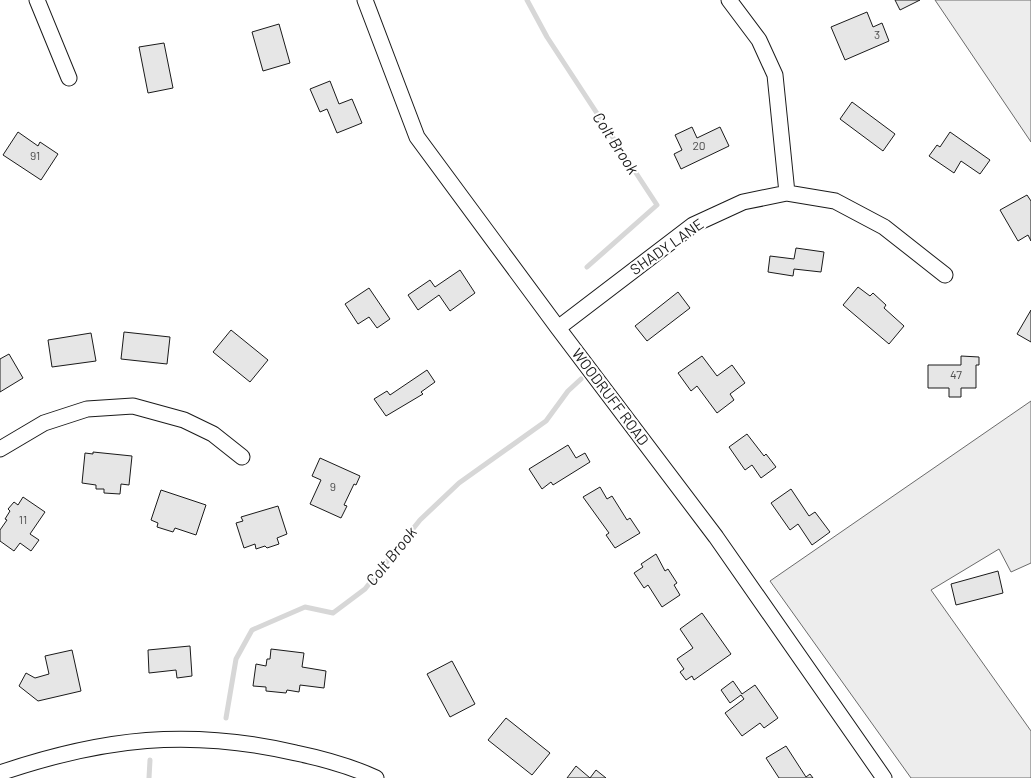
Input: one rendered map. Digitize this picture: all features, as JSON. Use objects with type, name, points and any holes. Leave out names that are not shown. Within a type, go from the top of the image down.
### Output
[{"type":"street","points":[[37,0],[69,78]]},
{"type":"street","name":"WOODRUFF ROAD","points":[[365,0],[417,137],[716,537],[884,778]]},
{"type":"street","points":[[729,0],[759,40],[775,75],[787,194]]},
{"type":"street","name":"SHADY LANE","points":[[558,328],[693,225],[743,202],[787,194],[835,201],[884,227],[945,275]]},
{"type":"street","points":[[0,449],[44,423],[87,409],[132,406],[191,423],[213,434],[242,457]]},
{"type":"street","points":[[0,773],[48,757],[120,742],[196,738],[281,749],[347,765],[376,778]]},
{"type":"shaded area","points":[[935,0],[1031,0],[1031,142]]},
{"type":"shaded area","points":[[1031,401],[1031,563],[1011,572],[999,549],[931,590],[1031,731],[1031,778],[911,778],[770,581]]},
{"type":"building","points":[[895,0],[920,0],[900,10]]},
{"type":"building","points":[[867,12],[873,27],[882,23],[889,41],[845,60],[831,27]]},
{"type":"building","points":[[279,24],[290,63],[263,71],[252,32]]},
{"type":"building","points":[[164,43],[173,88],[148,93],[139,47]]},
{"type":"building","points":[[330,81],[339,104],[352,99],[362,123],[337,133],[327,109],[320,112],[310,89]]},
{"type":"building","points":[[852,102],[895,134],[883,151],[840,119]]},
{"type":"building","points":[[692,127],[697,138],[720,127],[729,146],[681,169],[674,154],[682,150],[675,135]]},
{"type":"building","points":[[18,132],[38,146],[40,142],[58,154],[41,180],[3,155]]},
{"type":"building","points":[[950,132],[990,160],[980,174],[961,161],[954,173],[929,156],[937,145],[940,147]]},
{"type":"building","points":[[1027,195],[1031,201],[1031,241],[1028,235],[1018,241],[1000,210]]},
{"type":"building","points":[[796,248],[824,252],[821,272],[794,269],[793,276],[768,272],[770,256],[794,259]]},
{"type":"building","points":[[460,270],[475,293],[450,311],[439,295],[418,310],[408,295],[430,280],[435,287]]},
{"type":"building","points":[[858,287],[870,296],[873,293],[886,305],[884,308],[904,326],[889,344],[843,305]]},
{"type":"building","points":[[369,288],[390,319],[377,328],[369,317],[358,324],[345,304]]},
{"type":"building","points":[[678,292],[690,308],[647,341],[635,326]]},
{"type":"building","points":[[1031,310],[1031,342],[1017,334]]},
{"type":"building","points":[[231,330],[268,360],[250,382],[213,352]]},
{"type":"building","points":[[124,332],[170,337],[167,364],[121,359]]},
{"type":"building","points":[[91,333],[96,361],[52,367],[48,340]]},
{"type":"building","points":[[9,354],[23,378],[0,392],[0,359]]},
{"type":"building","points":[[702,356],[717,376],[732,365],[745,383],[730,394],[734,400],[717,413],[697,386],[691,391],[678,373]]},
{"type":"building","points":[[961,356],[979,357],[979,365],[976,365],[976,388],[961,388],[961,397],[949,397],[949,388],[928,388],[928,365],[961,365]]},
{"type":"building","points":[[427,370],[435,382],[421,392],[423,394],[386,416],[374,399],[387,391],[390,395]]},
{"type":"building","points":[[747,434],[764,456],[766,454],[776,467],[761,478],[752,465],[745,470],[729,447]]},
{"type":"building","points":[[568,445],[576,458],[585,453],[590,462],[553,485],[551,482],[542,489],[529,469]]},
{"type":"building","points":[[93,452],[132,456],[129,485],[121,484],[120,494],[104,493],[104,489],[96,489],[96,485],[82,483],[85,453],[93,454]]},
{"type":"building","points":[[320,458],[360,476],[344,505],[347,506],[341,518],[310,504],[321,480],[312,476]]},
{"type":"building","points":[[600,487],[607,499],[612,496],[627,520],[630,518],[640,533],[615,548],[606,535],[609,533],[583,497]]},
{"type":"building","points":[[791,489],[809,516],[815,512],[830,532],[812,545],[798,524],[790,530],[771,503]]},
{"type":"building","points":[[161,490],[206,505],[196,535],[175,528],[173,532],[157,527],[158,523],[151,520]]},
{"type":"building","points":[[23,497],[45,512],[30,534],[39,540],[31,551],[20,543],[14,551],[0,541],[0,530],[7,520],[5,519],[10,511],[8,509],[14,502],[18,505]]},
{"type":"building","points":[[278,506],[287,534],[277,538],[279,544],[256,549],[255,544],[244,548],[236,523],[243,521],[241,517]]},
{"type":"building","points":[[656,554],[665,571],[668,569],[677,583],[674,585],[680,595],[662,607],[648,585],[644,588],[634,573],[643,567],[641,564]]},
{"type":"building","points":[[998,571],[1003,593],[956,605],[951,584]]},
{"type":"building","points":[[702,613],[731,654],[694,680],[692,676],[686,680],[680,672],[684,669],[677,659],[693,648],[680,629]]},
{"type":"building","points":[[190,646],[192,676],[177,678],[176,670],[149,673],[148,650]]},
{"type":"building","points":[[271,649],[304,653],[302,667],[326,671],[324,688],[300,685],[299,692],[287,690],[286,693],[266,691],[266,687],[253,686],[256,664],[266,666],[267,659],[270,659]]},
{"type":"building","points":[[72,650],[81,691],[38,701],[19,686],[26,673],[35,678],[49,674],[45,656]]},
{"type":"building","points":[[452,661],[475,704],[450,717],[427,674]]},
{"type":"building","points":[[733,681],[742,694],[755,685],[778,718],[764,728],[760,723],[742,736],[725,713],[744,699],[741,695],[730,703],[721,690]]},
{"type":"building","points":[[506,718],[550,753],[532,775],[488,740]]},
{"type":"building","points":[[786,746],[806,777],[810,774],[813,778],[779,778],[766,758]]},
{"type":"building","points":[[576,766],[590,778],[567,778]]},
{"type":"building","points":[[596,770],[606,778],[590,778]]},
{"type":"waterway","name":"Colt Brook","points":[[527,0],[547,37],[657,205],[587,267]]},
{"type":"waterway","name":"Colt Brook","points":[[226,718],[236,659],[252,630],[305,607],[333,613],[365,589],[420,520],[459,483],[546,421],[568,391],[581,379]]},
{"type":"waterway","name":"Colt Brook","points":[[149,778],[150,760]]}]
